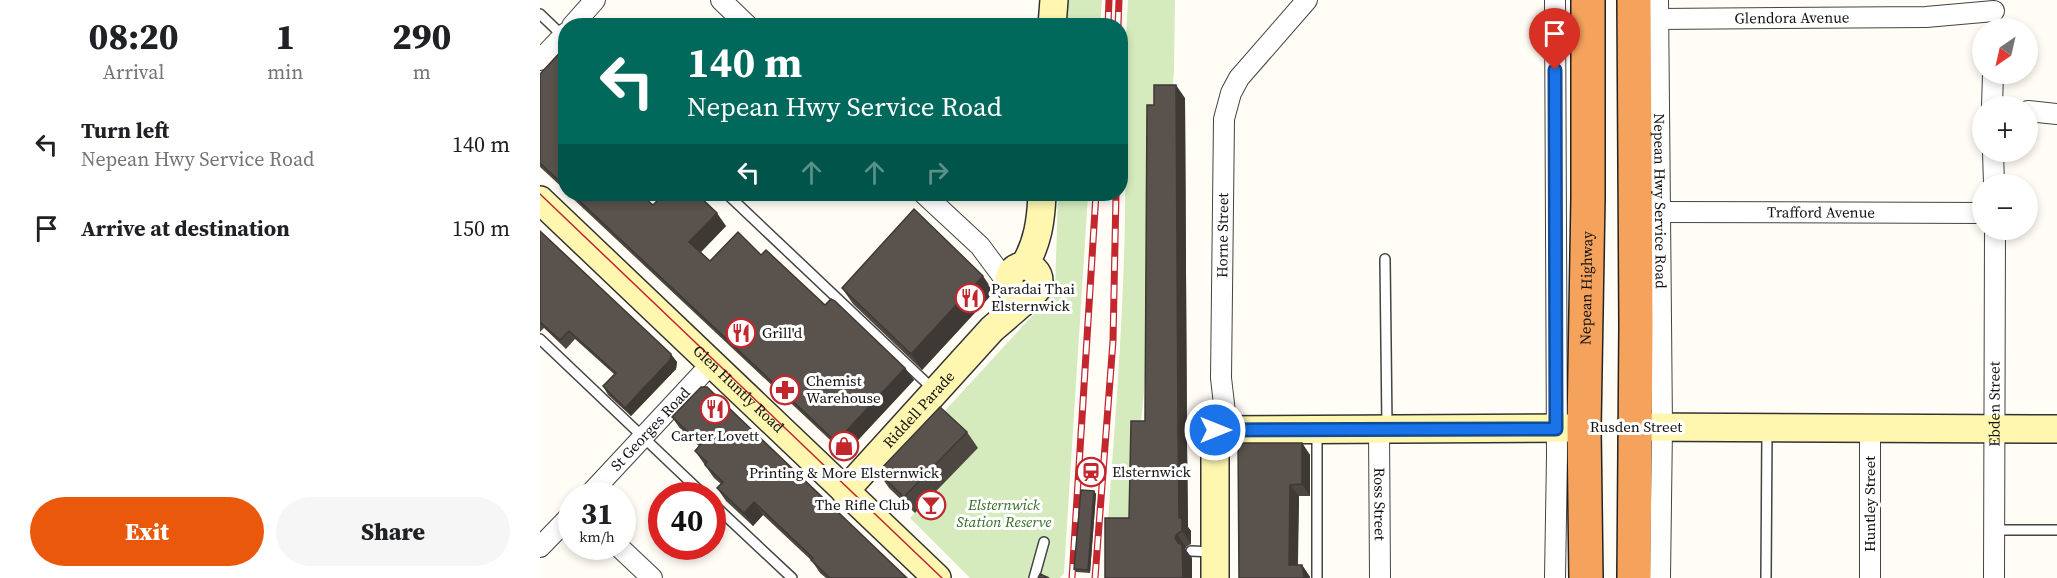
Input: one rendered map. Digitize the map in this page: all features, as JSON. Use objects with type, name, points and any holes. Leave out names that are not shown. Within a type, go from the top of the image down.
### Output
[{"type":"highway","name":"Nepean Highway","points":[[1588,0],[1588,197],[1609,428],[1634,578]]},
{"type":"highway","name":"Nepean Highway","points":[[1609,428],[1650,6]]},
{"type":"highway","points":[[1588,578],[1606,524],[1609,428]]},
{"type":"street","points":[[580,18],[595,0]]},
{"type":"street","points":[[721,0],[739,18]]},
{"type":"street","points":[[1053,18],[1054,0]]},
{"type":"street","name":"Horne Street","points":[[1227,578],[1212,551],[1221,430],[1224,119],[1231,93],[1239,78],[1308,0]]},
{"type":"street","points":[[1555,0],[1609,428],[1660,578]]},
{"type":"street","name":"Glendora Avenue","points":[[1650,6],[1926,17],[1994,16]]},
{"type":"street","name":"Nepean Hwy Service Road","points":[[1650,6],[1659,212],[1661,401]]},
{"type":"street","points":[[540,60],[558,42]]},
{"type":"street","points":[[2038,112],[2057,115]]},
{"type":"street","points":[[2038,118],[2057,115]]},
{"type":"street","name":"Glen Huntly Road","points":[[540,200],[937,578]]},
{"type":"street","points":[[932,201],[980,246],[1022,280]]},
{"type":"street","name":"Riddell Parade","points":[[845,491],[992,329],[1022,280],[1040,227],[1042,201]]},
{"type":"street","name":"Trafford Avenue","points":[[1659,212],[1972,213]]},
{"type":"street","name":"Ebden Street","points":[[1994,578],[1995,240]]},
{"type":"street","name":"St Georges Road","points":[[601,482],[712,363]]},
{"type":"street","name":"Nepean Highway","points":[[1609,428],[1661,401]]},
{"type":"street","points":[[1555,578],[1609,428]]},
{"type":"street","name":"Ross Street","points":[[1380,578],[1383,429]]},
{"type":"street","name":"Huntley Street","points":[[1870,429],[1870,578]]},
{"type":"street","name":"Rusden Street","points":[[1221,430],[2057,429]]},
{"type":"street","points":[[540,547],[558,528]]},
{"type":"street","points":[[633,560],[652,578]]},
{"type":"lane","points":[[540,14],[558,27]]},
{"type":"lane","points":[[734,201],[936,391]]},
{"type":"lane","points":[[1383,429],[1385,259]]},
{"type":"lane","points":[[540,339],[690,482]]},
{"type":"lane","points":[[1766,578],[1767,428]]},
{"type":"lane","points":[[1317,429],[1317,578]]},
{"type":"lane","points":[[726,516],[792,578]]},
{"type":"lane","points":[[1994,530],[2057,530]]},
{"type":"lane","points":[[1034,578],[1044,542]]},
{"type":"green space","points":[[1066,0],[1102,0],[1101,18],[1065,18]]},
{"type":"green space","points":[[1128,0],[1175,0],[1174,71],[1140,434],[1138,531],[1114,578],[1104,577],[1117,398],[1125,201],[1128,201]]},
{"type":"green space","name":"Elsternwick Station Reserve","points":[[1058,201],[1088,201],[1064,573],[1060,578],[970,578],[910,518],[978,448],[942,414],[1055,291]]},
{"type":"building","points":[[558,55],[558,180],[540,163],[540,74]]},
{"type":"building","points":[[1154,85],[1176,85],[1179,518],[1182,518],[1182,531],[1175,538],[1182,545],[1183,578],[1105,578],[1105,518],[1129,518],[1131,421],[1145,421],[1147,105],[1154,105]]},
{"type":"building","points":[[579,201],[648,201],[653,205],[657,201],[704,201],[717,213],[689,242],[710,261],[738,232],[761,255],[766,250],[825,305],[831,299],[835,301],[905,368],[836,442]]},
{"type":"building","points":[[914,209],[983,276],[911,354],[842,288]]},
{"type":"building","points":[[540,231],[671,354],[670,360],[625,408],[603,386],[616,373],[569,331],[560,340],[540,322]]},
{"type":"building","points":[[701,387],[707,387],[907,578],[830,578],[811,560],[813,558],[754,502],[744,513],[726,496],[726,482],[723,482],[705,465],[707,462],[695,451],[701,444],[672,417]]},
{"type":"building","points":[[940,407],[967,432],[904,497],[878,472]]},
{"type":"building","points":[[1238,443],[1302,443],[1302,484],[1290,485],[1289,565],[1302,565],[1304,578],[1239,578]]},
{"type":"building","points":[[1081,490],[1094,491],[1088,570],[1074,569]]},
{"type":"tram line","points":[[540,194],[942,578]]},
{"type":"railway","points":[[1108,18],[1109,0]]},
{"type":"railway","points":[[1118,18],[1119,0]]},
{"type":"railway","points":[[1072,578],[1096,201]]},
{"type":"railway","points":[[1095,578],[1113,341],[1116,201]]},
{"type":"place","name":"Paradai Thai Elsternwick","points":[[970,298]]},
{"type":"place","name":"Grill'd","points":[[741,333]]},
{"type":"place","name":"Chemist Warehouse","points":[[785,390]]},
{"type":"place","name":"Carter Lovett","points":[[715,409]]},
{"type":"place","name":"Printing & More Elsternwick","points":[[844,446]]},
{"type":"place","name":"Elsternwick","points":[[1091,472]]},
{"type":"place","name":"The Rifle Club","points":[[931,505]]},
{"type":"route","points":[[1215,430],[1556,429],[1555,70]]}]
